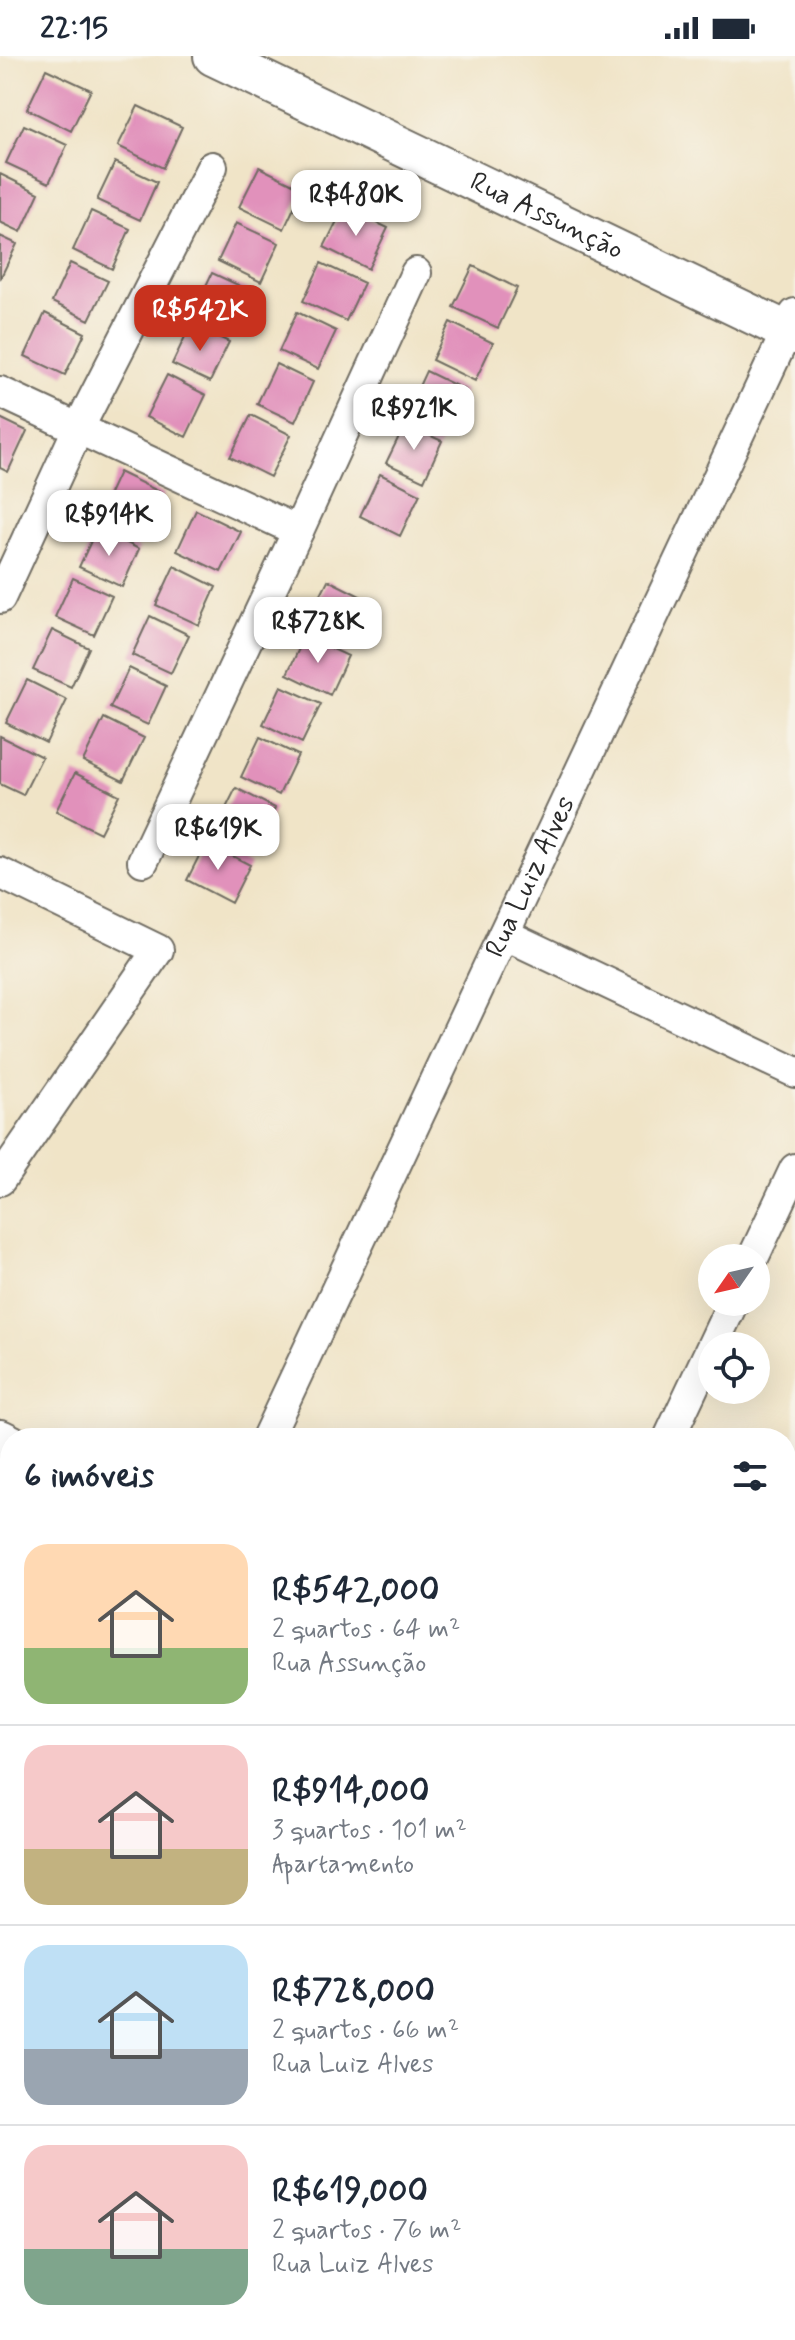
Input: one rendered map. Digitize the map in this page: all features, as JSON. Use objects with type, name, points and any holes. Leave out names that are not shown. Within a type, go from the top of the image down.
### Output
[{"type":"street","name":"Rua Assunção","points":[[213,56],[792,327]]},
{"type":"street","points":[[0,598],[78,429],[212,167]]},
{"type":"street","points":[[143,861],[416,273]]},
{"type":"street","name":"Rua Luiz Alves","points":[[272,1428],[792,327]]},
{"type":"street","points":[[0,392],[298,531]]},
{"type":"street","points":[[0,873],[158,950],[0,1180]]},
{"type":"street","points":[[504,934],[795,1072]]},
{"type":"street","points":[[760,1244],[795,1169]]},
{"type":"street","points":[[674,1428],[726,1316]]},
{"type":"building","points":[[46,69],[91,90],[71,131],[27,109]]},
{"type":"building","points":[[138,106],[182,127],[163,168],[118,146]]},
{"type":"building","points":[[24,125],[67,145],[49,183],[6,163]]},
{"type":"building","points":[[115,162],[157,182],[140,220],[97,200]]},
{"type":"building","points":[[259,167],[303,189],[284,229],[239,207]]},
{"type":"building","points":[[0,174],[39,193],[21,232],[0,222]]},
{"type":"building","points":[[344,207],[388,228],[368,269],[324,247]]},
{"type":"building","points":[[91,211],[130,229],[112,269],[73,250]]},
{"type":"building","points":[[236,223],[279,243],[261,282],[218,261]]},
{"type":"building","points":[[0,236],[17,244],[0,279]]},
{"type":"building","points":[[70,263],[108,281],[89,320],[52,302]]},
{"type":"building","points":[[321,263],[364,283],[346,321],[303,301]]},
{"type":"building","points":[[473,266],[517,288],[498,328],[453,307]]},
{"type":"building","points":[[212,273],[251,291],[233,330],[194,311]]},
{"type":"building","points":[[297,312],[336,331],[318,369],[279,351]]},
{"type":"building","points":[[45,313],[85,333],[65,375],[25,356]]},
{"type":"building","points":[[450,322],[493,343],[475,381],[432,360]]},
{"type":"building","points":[[191,324],[229,342],[210,382],[172,364]]},
{"type":"building","points":[[276,364],[313,382],[295,422],[257,404]]},
{"type":"building","points":[[426,371],[465,390],[447,429],[408,410]]},
{"type":"building","points":[[167,375],[206,395],[186,437],[146,417]]},
{"type":"building","points":[[251,415],[291,435],[270,477],[230,457]]},
{"type":"building","points":[[0,418],[27,431],[8,472],[0,468]]},
{"type":"building","points":[[405,424],[442,441],[424,481],[386,463]]},
{"type":"building","points":[[119,472],[164,494],[144,535],[100,513]]},
{"type":"building","points":[[380,474],[420,494],[400,536],[360,516]]},
{"type":"building","points":[[196,510],[241,532],[221,572],[177,551]]},
{"type":"building","points":[[97,528],[139,549],[122,587],[79,567]]},
{"type":"building","points":[[174,566],[216,587],[199,625],[156,605]]},
{"type":"building","points":[[73,578],[112,596],[94,635],[55,617]]},
{"type":"building","points":[[328,580],[372,602],[353,642],[308,620]]},
{"type":"building","points":[[150,616],[189,635],[171,673],[132,655]]},
{"type":"building","points":[[52,630],[89,648],[71,687],[33,670]]},
{"type":"building","points":[[305,636],[348,656],[330,695],[287,674]]},
{"type":"building","points":[[129,668],[166,686],[148,725],[110,708]]},
{"type":"building","points":[[27,680],[67,700],[46,743],[6,723]]},
{"type":"building","points":[[281,686],[321,704],[302,743],[263,724]]},
{"type":"building","points":[[104,718],[144,738],[123,781],[83,761]]},
{"type":"building","points":[[0,736],[42,757],[23,795],[0,784]]},
{"type":"building","points":[[260,737],[298,755],[279,795],[241,777]]},
{"type":"building","points":[[75,773],[119,795],[100,833],[56,811]]},
{"type":"building","points":[[236,788],[275,808],[254,850],[215,830]]},
{"type":"building","points":[[206,842],[250,865],[231,903],[187,880]]}]
